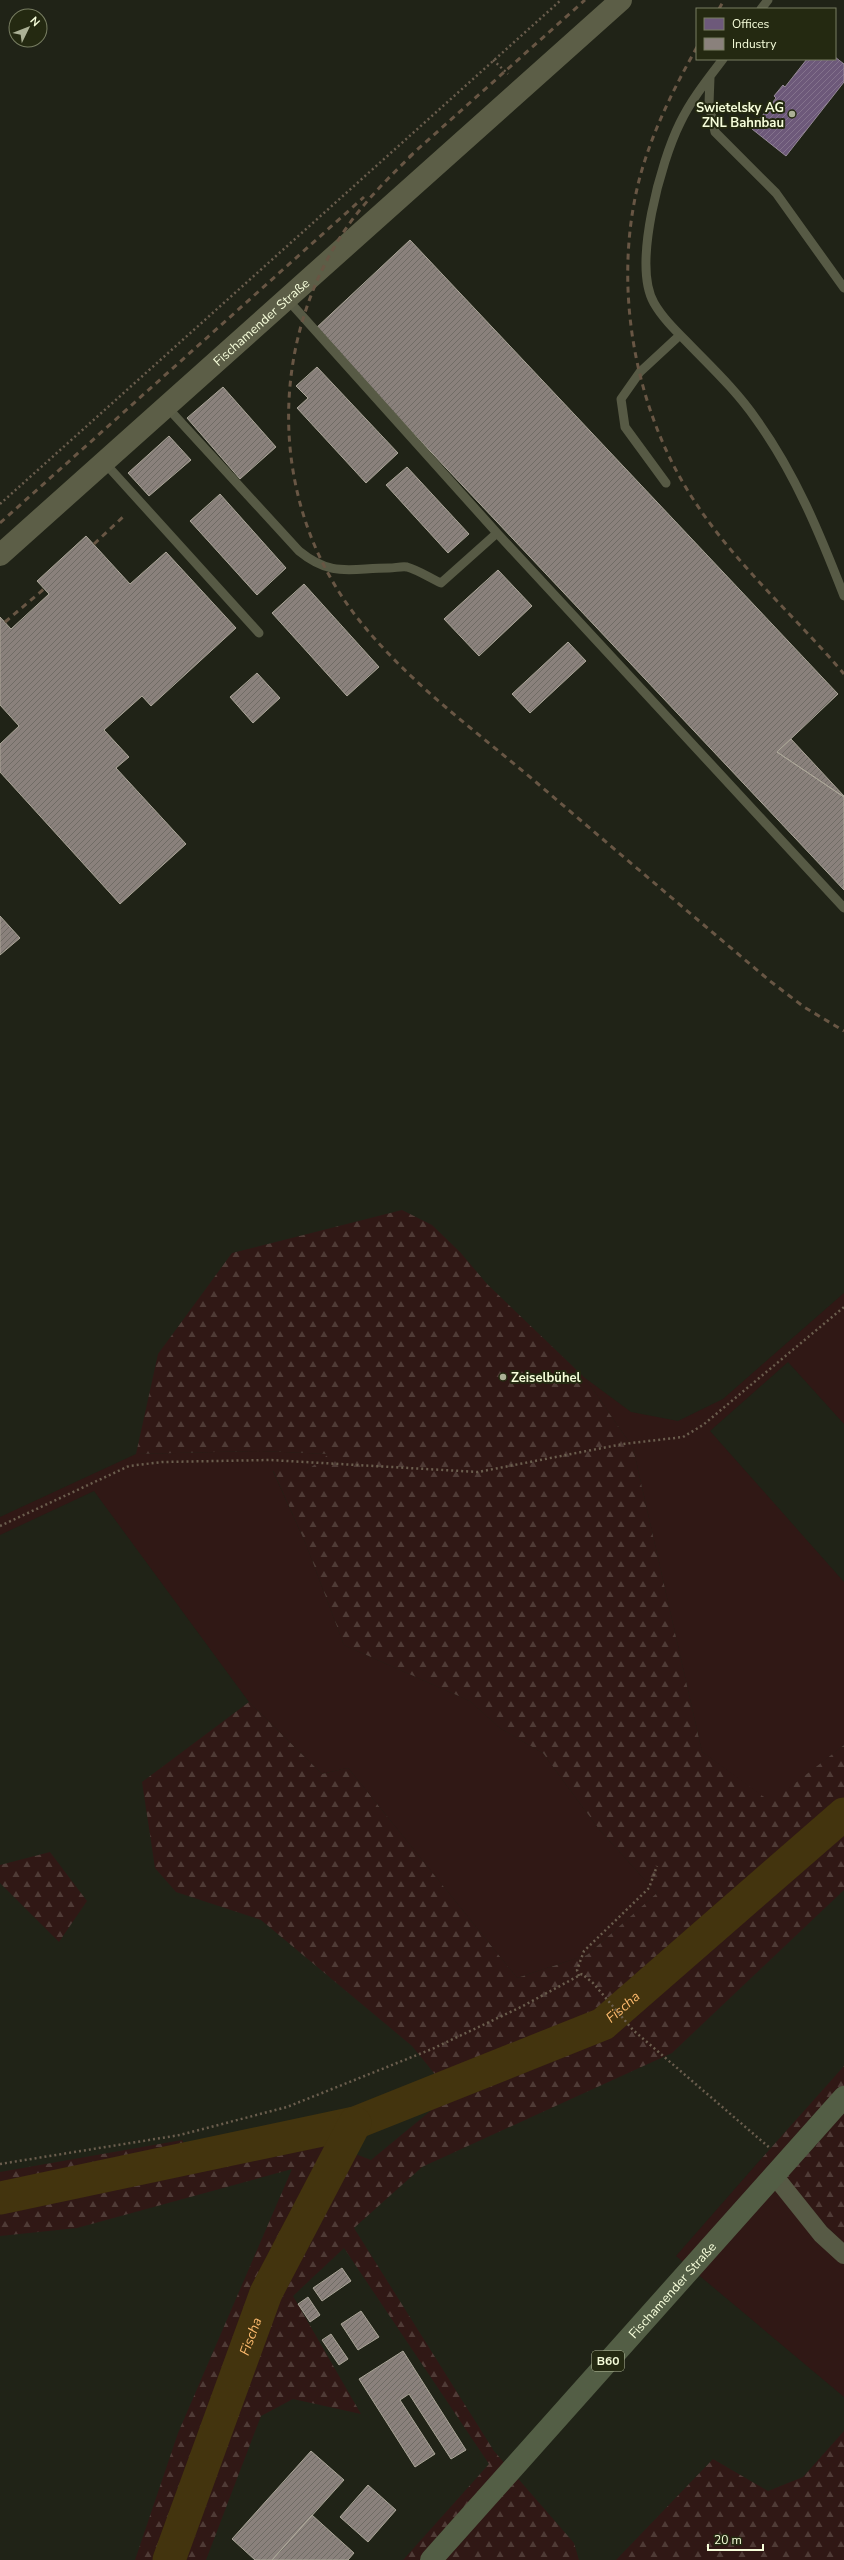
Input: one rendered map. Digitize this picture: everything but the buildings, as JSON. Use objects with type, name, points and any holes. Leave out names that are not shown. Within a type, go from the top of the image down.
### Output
[{"type":"main road","name":"Fischamender Straße","points":[[0,555],[621,0]]},
{"type":"main road","name":"B60","points":[[778,2163],[844,2097]]},
{"type":"main road","name":"Fischamender Straße","points":[[431,2560],[778,2163]]},
{"type":"street","points":[[778,2163],[821,2234],[844,2255]]},
{"type":"lane","points":[[762,8],[768,0]]},
{"type":"lane","points":[[722,60],[679,124],[670,148],[658,183],[646,253],[646,275],[653,301],[680,335],[740,398],[771,440],[806,502],[844,596]]},
{"type":"lane","points":[[710,77],[709,104],[715,132],[776,193],[844,288]]},
{"type":"lane","points":[[287,298],[498,533],[844,908]]},
{"type":"lane","points":[[666,482],[625,427],[622,399],[640,372],[680,335]]},
{"type":"lane","points":[[166,406],[299,551],[310,560],[323,566],[341,571],[369,568],[407,567],[441,583],[498,533]]},
{"type":"lane","points":[[104,462],[259,633]]},
{"type":"path","points":[[0,504],[561,0]]},
{"type":"path","points":[[0,1526],[130,1466],[162,1462],[270,1460],[478,1472],[623,1444],[683,1437],[703,1425],[844,1307]]},
{"type":"path","points":[[579,1976],[577,1970],[584,1951],[648,1888],[657,1866]]},
{"type":"path","points":[[0,2164],[180,2135],[286,2107],[432,2049],[520,2007],[579,1976],[585,1975],[634,2030],[672,2061],[778,2163]]},
{"type":"green space","points":[[402,1210],[432,1225],[460,1252],[487,1284],[585,1378],[633,1448],[702,1752],[771,1802],[844,1745],[844,1890],[672,2053],[422,2167],[354,2228],[494,2451],[574,2543],[579,2560],[403,2560],[489,2464],[344,2248],[293,2296],[361,2414],[293,2399],[261,2416],[206,2560],[135,2560],[178,2433],[292,2169],[77,2228],[0,2236],[0,2172],[182,2140],[200,2165],[319,2140],[371,2160],[451,2094],[412,2046],[261,1920],[176,1892],[155,1868],[142,1782],[249,1702],[322,1774],[348,1768],[517,1978],[587,1955],[657,1893],[599,1829],[543,1753],[500,1728],[470,1701],[344,1645],[306,1544],[273,1470],[306,1471],[329,1454],[261,1451],[136,1454],[158,1354],[232,1253]]},
{"type":"green space","points":[[844,1293],[844,1424],[788,1362],[710,1431],[844,1582],[844,1745],[771,1803],[702,1752],[633,1448],[585,1378],[631,1412],[678,1421],[723,1399]]},
{"type":"green space","points":[[261,1451],[330,1454],[306,1471],[273,1471],[306,1544],[344,1645],[470,1701],[500,1728],[543,1753],[599,1829],[657,1893],[587,1955],[517,1978],[348,1768],[322,1774],[249,1702],[94,1491],[0,1535],[0,1517],[136,1454]]},
{"type":"green space","points":[[50,1852],[87,1901],[59,1942],[0,1883],[0,1865]]},
{"type":"green space","points":[[844,2066],[844,2243],[761,2159]]},
{"type":"green space","points":[[761,2159],[844,2243],[844,2397],[676,2256]]},
{"type":"green space","points":[[844,2431],[844,2560],[616,2560],[713,2459],[768,2491],[803,2477]]},
{"type":"waterway","name":"Fischa","points":[[0,2198],[355,2123],[603,2024],[844,1814]]},
{"type":"waterway","name":"Fischa","points":[[169,2560],[266,2293],[355,2123]]},
{"type":"railway","points":[[409,157],[585,0]]},
{"type":"railway","points":[[720,8],[724,0]]},
{"type":"railway","points":[[696,49],[658,124],[641,173],[632,214],[628,257],[629,300],[634,343],[643,386],[656,427],[674,466],[695,502],[711,525],[729,548],[844,674]]},
{"type":"railway","points":[[413,154],[364,205],[339,239],[315,285],[299,333],[290,383],[289,433],[295,483],[309,531],[330,577],[359,620],[399,665],[421,686],[770,981],[804,1007],[844,1031]]},
{"type":"railway","points":[[0,523],[364,197]]},
{"type":"railway","points":[[94,544],[124,516]]},
{"type":"railway","points":[[5,622],[44,589]]},
{"type":"place","name":"Swietelsky AG ZNL Bahnbau","points":[[792,114]]},
{"type":"place","name":"Zeiselbühel","points":[[503,1377]]}]
